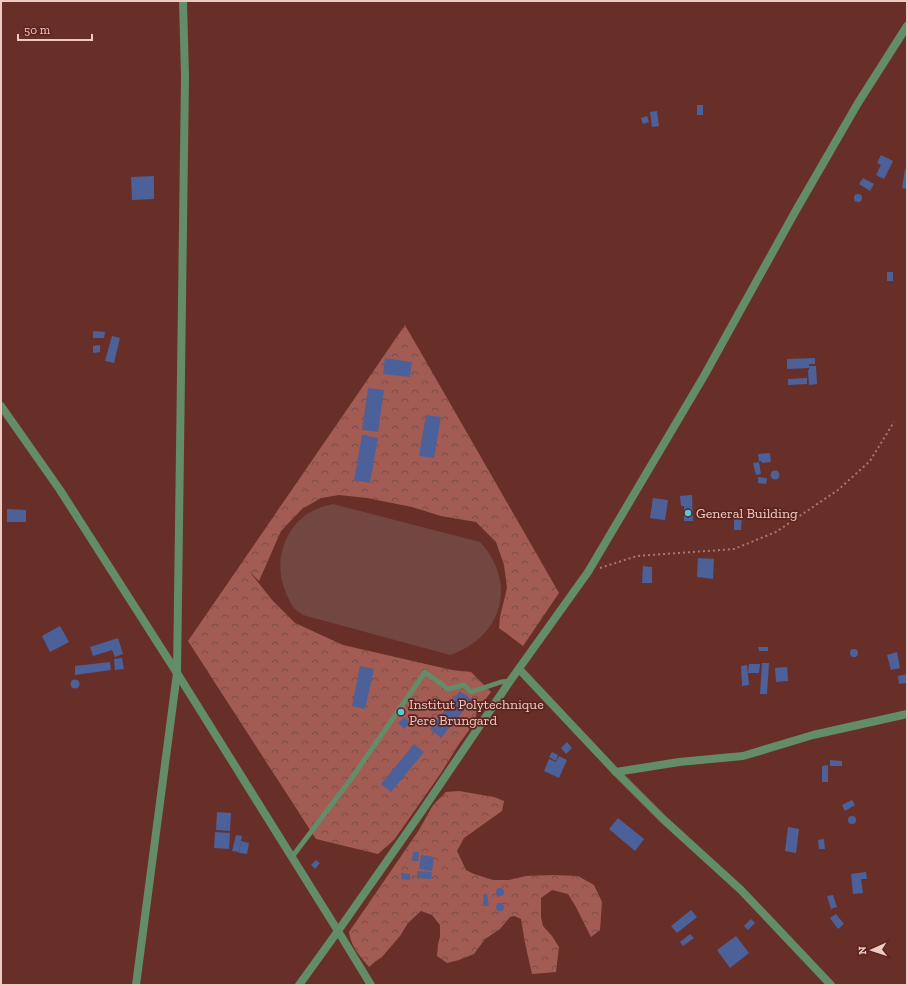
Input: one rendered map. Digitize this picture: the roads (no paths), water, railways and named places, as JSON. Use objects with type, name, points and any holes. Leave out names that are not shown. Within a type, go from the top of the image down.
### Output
[{"type":"street","points":[[136,985],[177,673],[184,77],[183,1]]},
{"type":"street","points":[[299,985],[338,931],[510,681],[588,572],[704,376],[795,212],[854,110],[907,26]]},
{"type":"street","points":[[1,406],[60,490],[177,673],[371,985]]},
{"type":"street","points":[[519,669],[616,772],[663,819],[741,890],[831,985]]},
{"type":"street","points":[[616,772],[679,762],[743,756],[813,735],[907,714]]},
{"type":"lane","points":[[292,856],[351,779],[425,672],[448,689],[464,685],[471,692],[501,682],[510,681]]},
{"type":"place","name":"General Building","points":[[688,513]]},
{"type":"place","name":"Institut Polytechnique Pere Brungard","points":[[401,712]]}]
